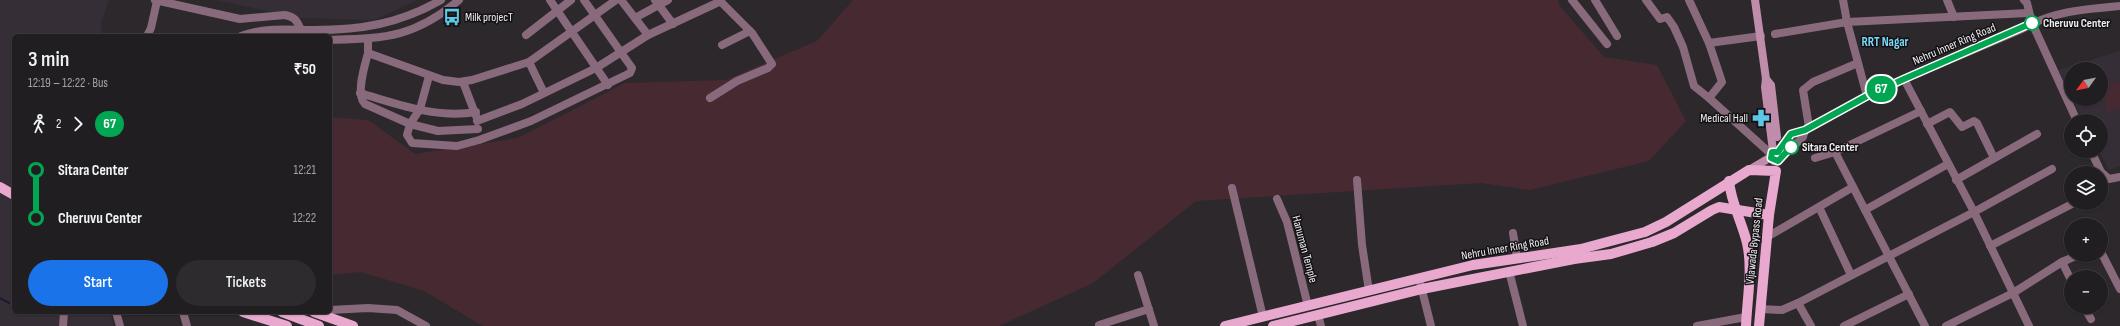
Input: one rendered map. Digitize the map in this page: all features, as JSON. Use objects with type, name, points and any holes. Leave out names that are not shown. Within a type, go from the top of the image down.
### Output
[{"type":"main road","name":"Vijawada Bypass Road","points":[[1755,0],[1761,36],[1766,79],[1765,87],[1776,172],[1769,214],[1759,326]]},
{"type":"main road","points":[[1749,170],[1775,155]]},
{"type":"main road","points":[[1749,170],[1776,172]]},
{"type":"main road","name":"Nehru Inner Ring Road","points":[[1225,326],[1473,265],[1581,249],[1645,232],[1687,210],[1749,170]]},
{"type":"main road","name":"Vijawada Bypass Road","points":[[1730,181],[1730,194],[1748,244],[1749,264],[1746,321]]},
{"type":"main road","points":[[0,187],[12,194]]},
{"type":"main road","name":"Nehru Inner Ring Road","points":[[1273,326],[1422,289],[1509,271],[1610,254],[1674,233],[1712,210],[1720,207],[1769,214]]},
{"type":"main road","points":[[249,314],[274,324],[287,326]]},
{"type":"main road","points":[[287,314],[319,326]]},
{"type":"main road","points":[[320,314],[353,326]]},
{"type":"street","points":[[148,34],[151,28],[156,0],[240,19],[285,15],[292,17],[297,21],[301,30]]},
{"type":"street","points":[[248,34],[259,31],[340,30],[390,23],[441,0]]},
{"type":"street","points":[[332,40],[368,39],[403,33],[437,18],[458,0]]},
{"type":"street","points":[[550,0],[571,33],[608,85]]},
{"type":"street","points":[[526,35],[558,12],[571,0]]},
{"type":"street","points":[[429,76],[420,109],[410,124],[407,135],[408,140],[412,143],[457,146],[479,140],[531,121],[608,85],[632,71],[632,68],[584,0]]},
{"type":"street","points":[[368,53],[429,76],[443,80],[463,82],[530,62],[596,16],[616,0]]},
{"type":"street","points":[[621,0],[648,35]]},
{"type":"street","points":[[635,18],[657,2],[668,0]]},
{"type":"street","points":[[368,39],[368,53],[360,93],[362,102],[410,124],[438,131],[477,125],[596,68],[648,35],[720,0],[750,31],[771,61],[771,67],[737,81],[710,98]]},
{"type":"street","points":[[1572,0],[1607,44]]},
{"type":"street","points":[[1595,0],[1617,36]]},
{"type":"street","points":[[1646,0],[1656,15],[1660,19],[1667,17],[1674,28],[1683,47],[1694,86],[1775,155]]},
{"type":"street","points":[[1689,0],[1709,43],[1722,82],[1709,98]]},
{"type":"street","points":[[1843,0],[1847,22],[1867,96]]},
{"type":"street","points":[[1947,0],[1954,17]]},
{"type":"street","points":[[2024,0],[2027,3],[2028,13],[2032,23],[2074,114]]},
{"type":"street","points":[[657,2],[673,24]]},
{"type":"street","name":"Nehru Inner Ring Road","points":[[1775,155],[1788,136],[1800,130],[1807,129],[1867,96],[2032,23],[2072,10],[2120,6]]},
{"type":"street","points":[[1775,34],[1847,22],[2028,13]]},
{"type":"street","points":[[722,45],[750,31]]},
{"type":"street","points":[[1709,43],[1761,36]]},
{"type":"street","points":[[530,62],[544,93]]},
{"type":"street","points":[[1807,129],[1803,90],[1813,82],[1858,63]]},
{"type":"street","points":[[1904,79],[1974,212],[2029,326]]},
{"type":"street","points":[[463,82],[476,112],[479,140]]},
{"type":"street","points":[[360,93],[410,108],[461,115],[476,112]]},
{"type":"street","points":[[1814,158],[1835,152],[1921,111]]},
{"type":"street","points":[[1928,124],[1950,112],[1962,127],[1974,121],[1977,123],[1994,158]]},
{"type":"street","points":[[1956,180],[2037,134]]},
{"type":"street","points":[[1835,152],[1925,326]]},
{"type":"street","points":[[2094,158],[2101,172],[2109,179],[2120,177]]},
{"type":"street","points":[[1865,210],[1948,164]]},
{"type":"street","points":[[1760,309],[1782,310],[1798,303],[1974,212],[2052,169]]},
{"type":"street","points":[[1357,180],[1362,245],[1369,291]]},
{"type":"street","points":[[1767,237],[1853,187]]},
{"type":"street","points":[[1232,188],[1263,317]]},
{"type":"street","name":"Hanuman Temple","points":[[1277,199],[1287,222],[1308,306]]},
{"type":"street","points":[[1819,207],[1851,275]]},
{"type":"street","points":[[1990,246],[2064,208]]},
{"type":"street","points":[[1513,234],[1517,258]]},
{"type":"street","points":[[1946,326],[2013,293],[2062,262],[2066,270]]},
{"type":"street","points":[[2106,262],[2120,289]]},
{"type":"street","points":[[1509,271],[1523,326]]},
{"type":"street","points":[[1138,275],[1154,326]]},
{"type":"street","points":[[1420,278],[1431,326]]},
{"type":"street","points":[[1844,326],[1908,294]]},
{"type":"street","points":[[1798,303],[1811,326]]},
{"type":"street","points":[[332,310],[368,308],[397,310],[426,326]]},
{"type":"street","points":[[1099,325],[1148,309]]},
{"type":"street","points":[[63,326],[64,314]]},
{"type":"street","points":[[117,314],[120,326]]},
{"type":"street","points":[[184,314],[187,326]]},
{"type":"street","points":[[2088,314],[2091,320]]},
{"type":"street","points":[[1318,315],[1321,326]]},
{"type":"street","points":[[1697,326],[1746,321]]},
{"type":"shaded area","points":[[0,0],[109,0],[101,22],[102,34],[12,34],[12,314],[111,314],[114,326],[0,326]]},
{"type":"shaded area","points":[[215,0],[417,0],[375,20],[301,18]]},
{"type":"shaded area","points":[[853,0],[1558,0],[1559,5],[1604,57],[1657,65],[1686,121],[1649,161],[1530,190],[1481,183],[1196,201],[1093,283],[999,326],[483,326],[424,291],[361,272],[332,275],[332,117],[368,120],[415,154],[518,138],[625,83],[725,80],[817,41]]},
{"type":"shaded area","points":[[2120,51],[2120,166],[2109,170],[2103,158],[2108,158],[2108,114],[2080,114],[2076,106],[2108,106],[2108,62],[2084,62]]},
{"type":"shaded area","points":[[2064,68],[2064,82],[2058,70]]},
{"type":"shaded area","points":[[2120,82],[2120,109],[2107,112],[2106,106],[2108,106],[2108,85]]},
{"type":"waterway","points":[[0,298],[9,303]]},
{"type":"bus line","name":"67","points":[[1791,147],[1786,154],[1776,162],[1770,157],[1773,151],[1778,152],[1788,136],[1791,134],[1800,130],[1805,130],[1867,96],[2022,29],[2032,23]]},
{"type":"place","name":"Milk projecT","points":[[452,17]]},
{"type":"place","name":"Cheruvu Center","points":[[2032,23]]},
{"type":"place","name":"Medical Hall","points":[[1761,118]]},
{"type":"place","name":"Sitara Center","points":[[1791,147]]},
{"type":"district","name":"RRT Nagar","points":[[1885,41]]}]
